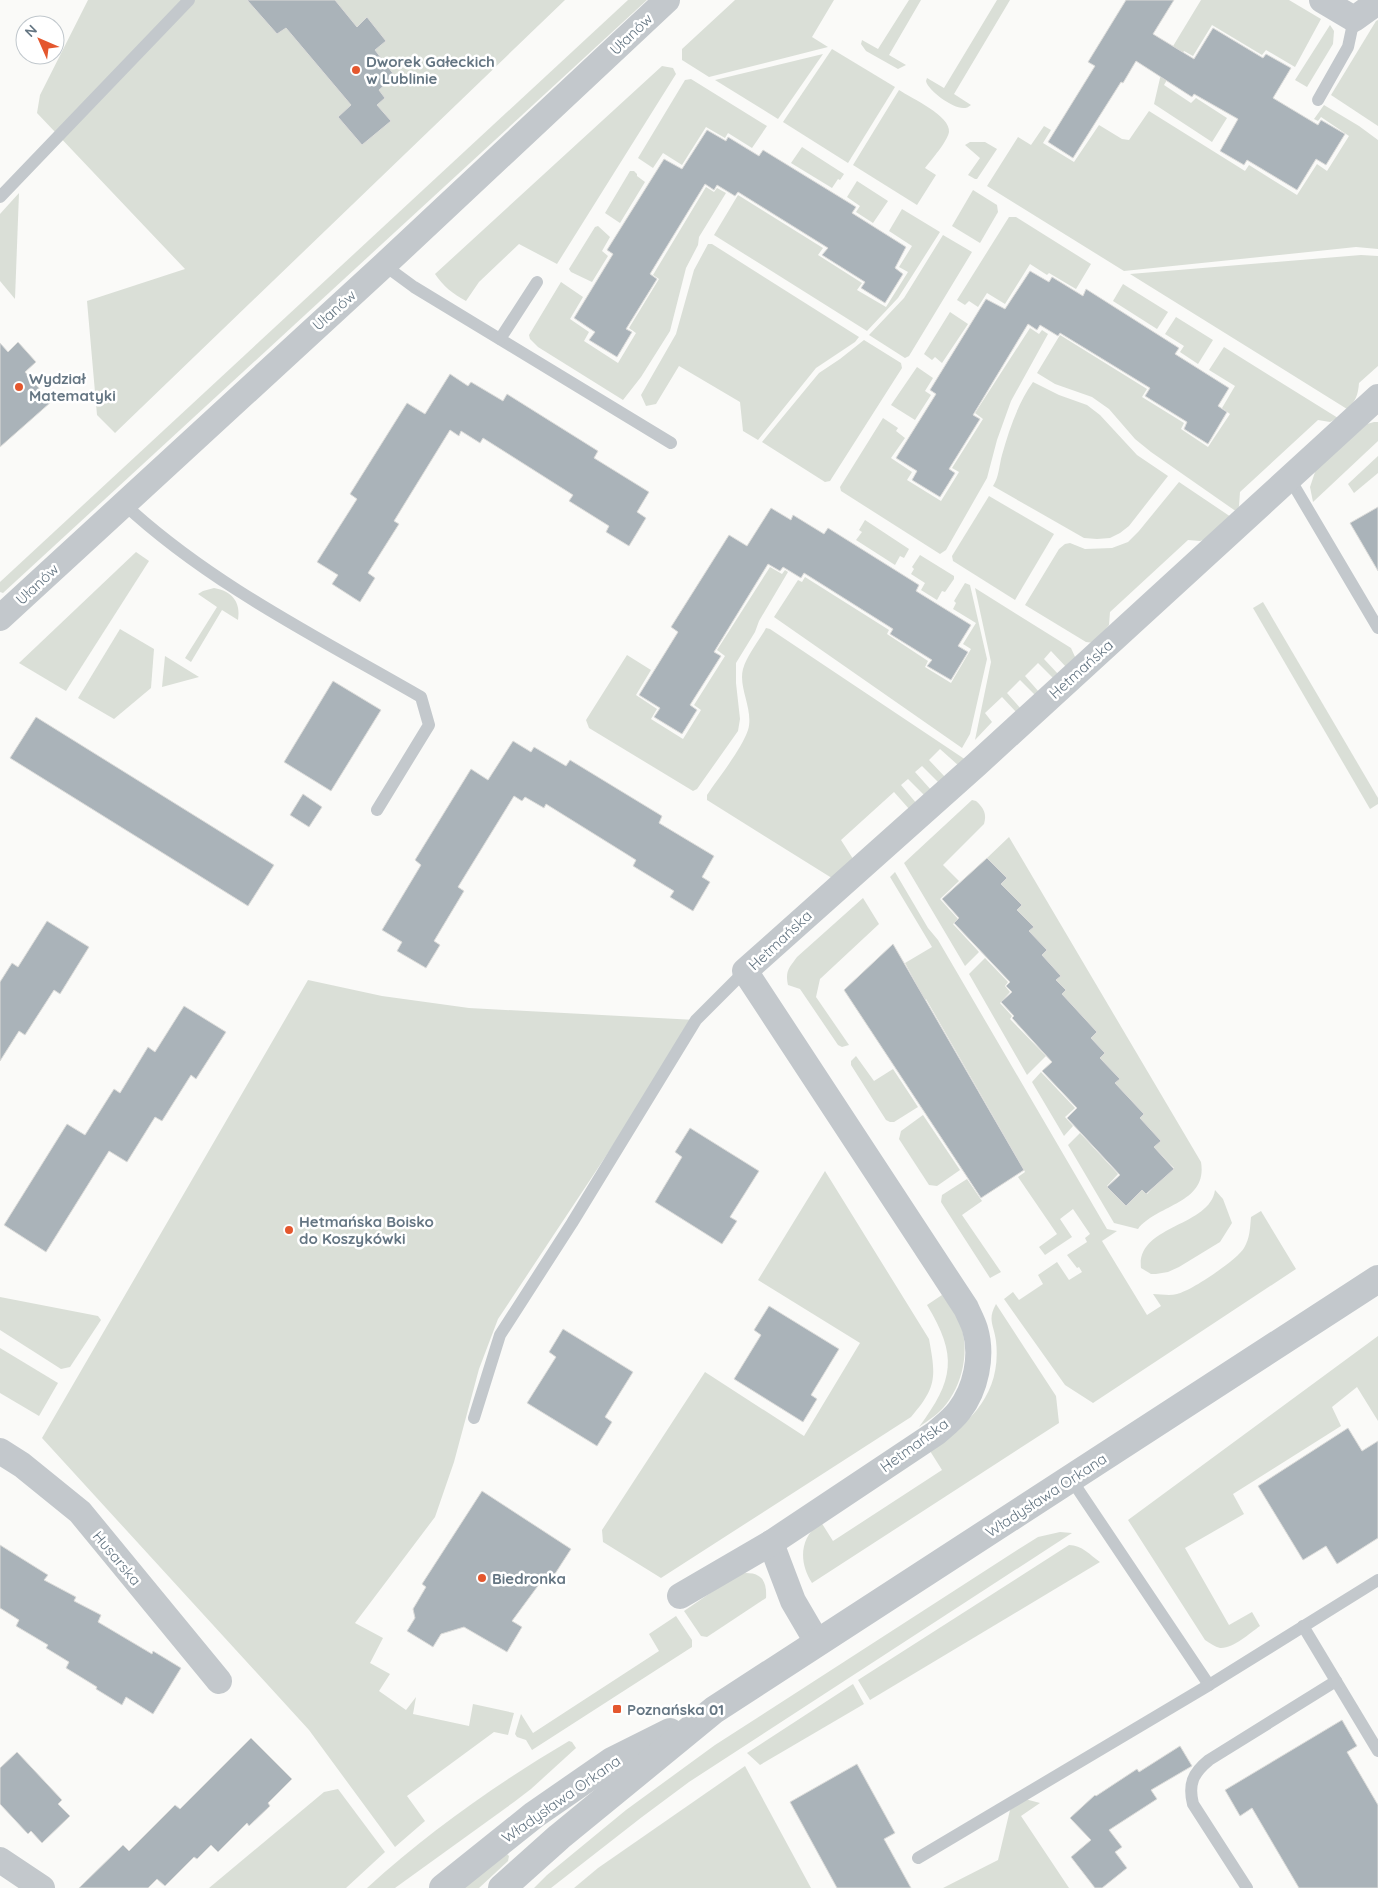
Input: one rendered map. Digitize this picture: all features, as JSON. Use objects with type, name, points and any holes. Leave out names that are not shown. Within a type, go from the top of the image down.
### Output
[{"type":"street","name":"Ułanów","points":[[0,618],[384,265],[667,0]]},
{"type":"street","points":[[1322,0],[1354,19],[1372,6],[1376,0]]},
{"type":"street","name":"Hetmańska","points":[[680,1596],[771,1544],[942,1427],[959,1412],[968,1397],[974,1382],[978,1350],[975,1328],[966,1308],[745,971],[977,764],[1378,397]]},
{"type":"street","name":"Władysława Orkana","points":[[502,1888],[567,1831],[714,1710],[1378,1279]]},
{"type":"street","name":"Husarska","points":[[0,1451],[22,1465],[80,1512],[219,1681]]},
{"type":"street","points":[[771,1544],[793,1601],[817,1642]]},
{"type":"street","name":"Władysława Orkana","points":[[443,1888],[534,1815],[612,1761],[714,1710]]},
{"type":"street","points":[[0,1860],[42,1888]]},
{"type":"lane","points":[[0,197],[189,0]]},
{"type":"lane","points":[[1318,100],[1348,48],[1354,19]]},
{"type":"lane","points":[[384,265],[414,287],[671,443]]},
{"type":"lane","points":[[500,339],[538,282]]},
{"type":"lane","points":[[1290,479],[1378,628]]},
{"type":"lane","points":[[124,504],[151,529],[198,564],[266,607],[421,697],[429,725],[377,810]]},
{"type":"lane","points":[[474,1418],[500,1335],[572,1223],[696,1020],[745,971]]},
{"type":"lane","points":[[1071,1479],[1209,1685]]},
{"type":"lane","points":[[918,1858],[1209,1685],[1378,1580]]},
{"type":"lane","points":[[1303,1626],[1378,1751]]},
{"type":"lane","points":[[1248,1888],[1193,1804],[1190,1793],[1192,1780],[1199,1768],[1208,1760],[1336,1681]]},
{"type":"lane","points":[[1136,1715],[1149,1721]]},
{"type":"shaded area","points":[[88,0],[565,0],[115,433],[97,415],[87,301],[185,269],[37,113],[40,95],[55,65],[65,65],[65,46]]},
{"type":"shaded area","points":[[628,0],[647,0],[3,593],[0,592],[0,582]]},
{"type":"shaded area","points":[[735,0],[834,0],[812,37],[828,47],[709,77],[682,60],[682,49]]},
{"type":"shaded area","points":[[909,0],[921,0],[889,55],[906,65],[898,69],[866,51],[861,44],[862,40],[878,49]]},
{"type":"shaded area","points":[[997,0],[1010,0],[954,94],[971,105],[965,108],[954,106],[931,90],[926,81],[927,78],[944,88]]},
{"type":"shaded area","points":[[1201,0],[1289,0],[1321,19],[1295,67],[1266,50],[1262,55],[1212,25],[1193,56],[1184,51],[1164,85],[1191,103],[1196,98],[1227,118],[1212,142],[1154,104],[1164,61]]},
{"type":"shaded area","points":[[1378,20],[1378,126],[1331,95]]},
{"type":"shaded area","points":[[1330,25],[1334,31],[1333,44],[1307,87],[1295,80]]},
{"type":"shaded area","points":[[832,49],[895,87],[848,163],[783,122]]},
{"type":"shaded area","points":[[823,54],[778,119],[715,80]]},
{"type":"shaded area","points":[[662,66],[673,68],[676,74],[557,264],[519,244],[479,282],[466,301],[445,286],[435,274]]},
{"type":"shaded area","points":[[691,79],[767,126],[752,148],[728,133],[725,138],[706,127],[682,165],[663,153],[653,168],[638,158],[685,80]]},
{"type":"shaded area","points":[[899,90],[937,114],[948,126],[949,132],[925,168],[936,175],[917,205],[853,165]]},
{"type":"shaded area","points":[[1324,105],[1378,140],[1378,249],[1356,247],[1124,271],[987,186],[1018,137],[1031,145],[1044,126],[1051,130],[1043,143],[1074,162],[1099,125],[1122,139],[1129,140],[1149,111],[1245,171],[1249,165],[1297,195],[1317,164],[1327,171],[1349,136],[1321,117],[1318,121],[1314,119]]},
{"type":"shaded area","points":[[970,142],[985,142],[997,149],[977,179],[968,175],[980,158],[965,145]]},
{"type":"shaded area","points":[[802,147],[844,174],[832,188],[791,163]]},
{"type":"shaded area","points":[[630,171],[634,171],[645,182],[620,223],[605,213]]},
{"type":"shaded area","points":[[857,181],[888,201],[873,223],[856,212],[860,206],[847,197]]},
{"type":"shaded area","points":[[706,187],[714,192],[717,188],[726,193],[699,237],[698,245],[686,268],[670,331],[641,377],[623,400],[538,347],[530,339],[529,335],[561,282],[583,297],[570,319],[589,332],[584,341],[618,363],[636,333],[629,328],[659,279],[653,275]]},
{"type":"shaded area","points":[[973,190],[997,205],[998,212],[980,243],[952,226]]},
{"type":"shaded area","points":[[19,193],[15,299],[0,281],[0,214]]},
{"type":"shaded area","points":[[738,195],[823,248],[818,255],[862,283],[857,290],[886,307],[908,272],[899,267],[912,246],[889,231],[902,209],[940,232],[898,298],[867,331],[714,235]]},
{"type":"shaded area","points":[[1009,217],[1016,217],[1091,264],[1076,289],[1049,273],[1047,275],[1030,264],[1005,304],[987,293],[978,307],[969,301],[965,305],[957,300]]},
{"type":"shaded area","points":[[598,226],[610,237],[602,251],[608,256],[592,282],[571,272],[569,269],[595,227]]},
{"type":"shaded area","points":[[943,235],[972,252],[909,356],[905,358],[869,335],[904,298]]},
{"type":"shaded area","points":[[708,244],[712,244],[859,337],[855,342],[816,368],[758,440],[743,431],[740,402],[679,366],[656,404],[646,406],[641,395],[676,334],[694,270]]},
{"type":"shaded area","points":[[1361,255],[1378,256],[1378,366],[1359,383],[1356,398],[1347,409],[1130,274]]},
{"type":"shaded area","points":[[1123,284],[1168,312],[1157,329],[1113,301]]},
{"type":"shaded area","points":[[950,312],[968,324],[942,363],[935,357],[932,360],[924,354]]},
{"type":"shaded area","points":[[1176,317],[1213,340],[1198,364],[1180,352],[1184,346],[1165,334]]},
{"type":"shaded area","points":[[1030,328],[1039,334],[1042,330],[1048,334],[1011,401],[997,440],[987,478],[946,550],[940,554],[841,491],[840,487],[883,418],[898,428],[896,431],[905,438],[891,458],[912,472],[907,480],[941,501],[959,472],[952,468],[983,419],[975,413]]},
{"type":"shaded area","points":[[1060,335],[1147,389],[1142,397],[1184,423],[1181,429],[1208,447],[1230,414],[1222,408],[1235,386],[1209,370],[1224,347],[1338,418],[1330,422],[1318,420],[1240,492],[1237,512],[1151,452],[1135,439],[1109,409],[1092,397],[1055,384],[1037,373]]},
{"type":"shaded area","points":[[864,340],[901,363],[902,368],[830,481],[825,482],[762,442],[819,373]]},
{"type":"shaded area","points":[[917,367],[933,378],[925,391],[931,395],[915,420],[891,405]]},
{"type":"shaded area","points":[[1033,382],[1059,395],[1087,405],[1100,415],[1137,455],[1168,476],[1129,526],[1120,533],[1110,538],[1084,538],[993,486],[998,475],[1014,417]]},
{"type":"shaded area","points":[[1378,422],[1378,441],[1313,502],[1310,487],[1316,469],[1367,424]]},
{"type":"shaded area","points":[[1378,456],[1378,473],[1354,493],[1348,484]]},
{"type":"shaded area","points":[[1179,482],[1231,517],[1206,539],[1200,541],[1188,540],[1110,612],[1109,625],[1094,643],[1086,642],[1025,605],[1059,549],[1065,544],[1070,543],[1085,549],[1112,548],[1128,542]]},
{"type":"shaded area","points":[[989,496],[1054,534],[1015,600],[953,561],[952,556]]},
{"type":"shaded area","points":[[865,520],[909,549],[904,558],[900,556],[895,565],[856,540],[862,532],[859,530]]},
{"type":"shaded area","points":[[136,552],[149,561],[66,691],[19,663]]},
{"type":"shaded area","points":[[920,555],[954,576],[945,592],[942,591],[937,600],[921,590],[925,583],[911,574],[914,569],[912,567]]},
{"type":"shaded area","points":[[770,567],[782,574],[785,570],[788,572],[736,663],[740,719],[738,731],[697,789],[693,791],[589,728],[586,720],[627,655],[651,670],[636,695],[657,709],[651,719],[683,739],[701,710],[694,705],[725,656],[717,650]]},
{"type":"shaded area","points":[[805,577],[889,630],[887,634],[928,661],[925,667],[951,683],[971,649],[963,644],[976,623],[953,609],[956,603],[954,601],[965,583],[970,585],[987,659],[970,734],[962,748],[774,617],[798,580],[802,582]]},
{"type":"shaded area","points":[[214,588],[226,592],[234,598],[238,608],[238,620],[222,610],[191,662],[185,658],[217,607],[198,594]]},
{"type":"shaded area","points":[[975,588],[1071,648],[1076,659],[1067,668],[1051,651],[1044,659],[1059,675],[1054,679],[1038,663],[1025,676],[1039,692],[1036,696],[1020,680],[1007,693],[1021,709],[1017,713],[1002,697],[985,713],[992,722],[975,740],[991,662]]},
{"type":"shaded area","points":[[1263,602],[1378,798],[1378,804],[1370,809],[1253,608]]},
{"type":"shaded area","points":[[766,628],[966,760],[959,766],[940,749],[929,760],[946,778],[940,784],[922,766],[915,772],[932,791],[926,797],[908,779],[901,785],[917,804],[910,810],[894,792],[841,840],[855,862],[835,880],[707,800],[707,795],[735,755],[748,730],[749,715],[743,684],[743,669],[750,653]]},
{"type":"shaded area","points":[[120,629],[154,649],[151,688],[114,719],[78,698]]},
{"type":"shaded area","points":[[165,656],[199,677],[162,687]]},
{"type":"shaded area","points":[[972,800],[976,801],[983,809],[985,814],[984,824],[943,865],[959,881],[940,899],[958,919],[953,924],[979,952],[965,966],[904,863]]},
{"type":"shaded area","points":[[1009,837],[1201,1162],[1201,1176],[1197,1187],[1179,1202],[1146,1221],[1138,1229],[1114,1223],[1068,1145],[1080,1133],[1118,1174],[1107,1186],[1126,1206],[1142,1190],[1147,1194],[1174,1168],[1154,1147],[1140,1118],[1144,1114],[1115,1083],[1119,1078],[1100,1058],[1105,1053],[1091,1038],[1097,1032],[1062,994],[1066,990],[1056,980],[1061,976],[1042,955],[1046,950],[1029,931],[1033,927],[1017,910],[1022,905],[1001,884],[1006,878],[987,858]]},
{"type":"shaded area","points":[[895,872],[928,928],[938,940],[1107,1229],[1117,1231],[1102,1241],[1147,1315],[1161,1306],[1153,1294],[1171,1295],[1184,1292],[1233,1260],[1246,1244],[1251,1217],[1261,1211],[1296,1269],[1093,1403],[1065,1385],[1004,1299],[1013,1292],[1019,1300],[1043,1284],[1038,1275],[1057,1262],[1069,1280],[1082,1272],[1067,1255],[1087,1242],[1085,1238],[1090,1234],[1073,1209],[1060,1219],[1072,1237],[1045,1255],[1039,1247],[1057,1234],[1018,1177],[1025,1172],[1024,1170],[926,999],[922,1001],[916,991],[919,989],[905,963],[932,947],[890,877]]},
{"type":"shaded area","points":[[863,898],[879,924],[820,979],[816,997],[849,1045],[842,1047],[838,1045],[800,989],[788,985],[787,973],[797,957]]},
{"type":"shaded area","points":[[985,958],[1008,982],[1005,986],[1010,992],[1000,1003],[1012,1016],[1010,1019],[1046,1056],[1027,1075],[969,974]]},
{"type":"shaded area","points":[[308,980],[382,996],[469,1008],[696,1020],[498,1319],[479,1369],[454,1462],[435,1517],[355,1623],[383,1638],[370,1663],[390,1674],[379,1691],[406,1710],[416,1697],[413,1714],[469,1726],[473,1704],[514,1713],[508,1735],[494,1732],[407,1796],[425,1821],[395,1847],[309,1730],[42,1438]]},
{"type":"shaded area","points":[[856,1056],[874,1081],[893,1069],[918,1107],[894,1122],[886,1120],[851,1065],[851,1061]]},
{"type":"shaded area","points":[[1041,1072],[1075,1108],[1065,1117],[1073,1126],[1064,1136],[1032,1082]]},
{"type":"shaded area","points":[[923,1115],[960,1170],[937,1186],[929,1185],[899,1139],[901,1131]]},
{"type":"shaded area","points":[[825,1171],[929,1339],[933,1363],[930,1389],[920,1407],[911,1417],[661,1578],[603,1542],[602,1530],[705,1372],[804,1436],[860,1343],[758,1280]]},
{"type":"shaded area","points":[[967,1179],[982,1201],[962,1215],[1001,1272],[990,1278],[941,1202],[942,1195]]},
{"type":"shaded area","points":[[1215,1190],[1223,1199],[1232,1223],[1220,1242],[1168,1272],[1151,1274],[1141,1268],[1143,1254],[1150,1243],[1161,1234],[1201,1212],[1210,1202]]},
{"type":"shaded area","points":[[942,1295],[956,1314],[963,1332],[963,1366],[956,1389],[950,1399],[937,1414],[919,1427],[939,1395],[948,1368],[944,1339],[927,1305]]},
{"type":"shaded area","points":[[0,1297],[98,1316],[101,1320],[70,1367],[61,1369],[0,1330]]},
{"type":"shaded area","points":[[996,1304],[1056,1396],[1059,1423],[812,1583],[805,1566],[803,1550],[805,1542],[814,1528],[821,1522],[833,1541],[942,1470],[930,1451],[958,1430],[970,1418],[980,1406],[994,1377],[996,1341],[992,1314]]},
{"type":"shaded area","points":[[1378,1336],[1378,1421],[1357,1387],[1332,1407],[1341,1426],[1233,1494],[1244,1514],[1185,1548],[1229,1625],[1252,1612],[1260,1626],[1230,1646],[1220,1648],[1214,1646],[1205,1640],[1128,1520]]},
{"type":"shaded area","points":[[0,1348],[58,1383],[39,1416],[0,1393]]},
{"type":"shaded area","points":[[1060,1532],[1072,1533],[689,1782],[551,1888],[534,1888],[547,1875],[626,1810],[715,1745],[1038,1537]]},
{"type":"shaded area","points":[[1069,1545],[1082,1549],[1100,1562],[870,1700],[858,1680]]},
{"type":"shaded area","points":[[752,1573],[763,1580],[766,1588],[766,1598],[707,1637],[701,1636],[684,1611],[738,1574]]},
{"type":"shaded area","points":[[676,1616],[692,1640],[692,1647],[532,1750],[526,1740],[517,1737],[515,1734],[521,1714],[533,1733],[659,1651],[649,1634]]},
{"type":"shaded area","points":[[853,1684],[864,1704],[760,1765],[747,1753]]},
{"type":"shaded area","points":[[569,1741],[576,1748],[514,1802],[395,1888],[367,1888],[414,1847],[464,1809]]},
{"type":"shaded area","points":[[745,1766],[811,1888],[574,1888],[598,1868]]},
{"type":"shaded area","points":[[338,1789],[385,1852],[346,1888],[209,1888],[324,1792]]},
{"type":"shaded area","points":[[1025,1799],[1040,1803],[1021,1816],[1069,1888],[943,1888],[998,1860],[1010,1810]]},
{"type":"shaded area","points":[[506,1853],[509,1856],[508,1861],[479,1888],[464,1888]]},
{"type":"building","name":"Dworek Gałeckich w Lublinie","points":[[247,0],[335,0],[357,27],[367,17],[386,41],[375,50],[395,76],[379,90],[385,98],[377,105],[391,121],[362,145],[338,117],[351,105],[286,28],[277,34]]},
{"type":"building","points":[[1126,0],[1174,0],[1153,34],[1194,59],[1213,28],[1263,58],[1266,54],[1291,68],[1273,98],[1318,125],[1321,120],[1345,134],[1326,165],[1316,159],[1297,190],[1247,160],[1244,165],[1220,151],[1238,119],[1194,94],[1192,97],[1136,61],[1073,158],[1048,142],[1095,66],[1088,62]]},
{"type":"building","points":[[707,130],[726,141],[728,137],[759,156],[763,150],[856,207],[852,213],[906,247],[895,268],[903,274],[885,303],[861,288],[865,282],[822,255],[828,248],[738,192],[735,196],[717,185],[714,190],[705,184],[650,274],[657,279],[626,329],[632,332],[617,357],[589,340],[595,332],[574,318],[613,254],[607,250],[664,159],[682,169]]},
{"type":"building","points":[[1030,271],[1049,282],[1052,277],[1083,296],[1086,289],[1179,348],[1175,354],[1229,388],[1218,406],[1227,412],[1208,444],[1184,429],[1187,422],[1145,396],[1150,388],[1060,333],[1058,336],[1040,325],[1037,330],[1028,324],[973,415],[980,419],[949,469],[955,473],[940,497],[912,480],[917,471],[896,458],[936,394],[930,390],[986,299],[1005,309]]},
{"type":"building","name":"Wydział Matematyki","points":[[18,342],[36,362],[25,372],[51,402],[0,447],[0,343],[8,352]]},
{"type":"building","points":[[450,374],[468,386],[471,382],[503,401],[507,394],[598,451],[594,458],[649,492],[637,512],[646,518],[629,546],[606,532],[609,526],[569,501],[573,495],[483,438],[480,443],[461,431],[459,436],[450,430],[394,521],[399,524],[368,573],[375,578],[360,602],[332,584],[338,575],[317,562],[357,499],[350,494],[407,403],[425,414]]},
{"type":"building","points":[[1378,507],[1378,571],[1350,523]]},
{"type":"building","points":[[771,508],[791,520],[793,515],[824,534],[828,528],[919,585],[916,591],[971,625],[958,646],[968,652],[951,680],[927,666],[932,660],[890,634],[893,629],[804,573],[801,578],[783,567],[780,571],[768,564],[714,652],[721,656],[690,705],[697,710],[682,734],[654,717],[660,708],[639,695],[678,632],[671,627],[729,535],[747,546]]},
{"type":"building","points":[[333,681],[381,710],[331,791],[284,762]]},
{"type":"building","points":[[36,717],[274,865],[248,906],[10,758]]},
{"type":"building","points":[[513,741],[531,752],[534,747],[566,766],[570,760],[662,816],[659,823],[714,856],[702,877],[710,882],[693,911],[670,897],[674,891],[633,866],[636,860],[546,804],[544,808],[525,797],[522,801],[514,796],[458,887],[464,891],[434,941],[440,945],[426,968],[397,951],[402,942],[382,930],[421,865],[415,860],[471,769],[488,780]]},
{"type":"building","points":[[303,794],[322,807],[309,827],[290,815]]},
{"type":"building","points":[[987,858],[1007,878],[1001,884],[1022,905],[1017,910],[1034,927],[1029,931],[1047,950],[1042,955],[1061,976],[1056,980],[1066,990],[1062,994],[1097,1032],[1091,1038],[1105,1053],[1100,1058],[1120,1079],[1115,1083],[1144,1114],[1140,1118],[1161,1141],[1154,1147],[1174,1169],[1146,1194],[1142,1190],[1126,1206],[1107,1187],[1120,1175],[1067,1118],[1077,1108],[1042,1071],[1052,1062],[1012,1018],[1014,1016],[1001,1002],[1012,992],[1006,986],[1010,982],[954,923],[959,918],[942,899]]},
{"type":"building","points":[[47,921],[89,947],[60,994],[54,990],[25,1035],[19,1031],[0,1061],[0,982],[12,963],[18,967]]},
{"type":"building","points":[[893,944],[1024,1170],[981,1198],[844,990]]},
{"type":"building","points":[[184,1006],[226,1032],[196,1079],[191,1075],[162,1121],[155,1117],[127,1162],[109,1151],[46,1252],[4,1225],[67,1124],[85,1135],[114,1089],[120,1093],[148,1047],[155,1052]]},
{"type":"building","points":[[690,1128],[759,1171],[730,1217],[737,1221],[722,1244],[655,1202],[682,1157],[675,1152]]},
{"type":"building","points":[[769,1306],[839,1349],[811,1395],[817,1399],[803,1422],[734,1379],[761,1335],[754,1330]]},
{"type":"building","points":[[563,1329],[633,1372],[605,1417],[612,1422],[597,1446],[527,1403],[556,1357],[549,1352]]},
{"type":"building","points":[[1348,1428],[1362,1451],[1378,1441],[1378,1538],[1337,1564],[1326,1546],[1303,1560],[1258,1486]]},
{"type":"building","points":[[482,1491],[571,1549],[549,1583],[543,1579],[512,1621],[522,1627],[507,1652],[464,1627],[441,1634],[433,1647],[407,1631],[415,1618],[413,1609],[426,1587],[422,1584]]},
{"type":"building","points":[[0,1545],[48,1575],[44,1580],[76,1597],[74,1601],[101,1615],[98,1622],[152,1654],[153,1651],[181,1668],[153,1714],[126,1697],[122,1705],[96,1689],[97,1687],[66,1668],[69,1662],[46,1648],[48,1645],[16,1626],[19,1620],[0,1608]]},
{"type":"building","points":[[1342,1720],[1357,1746],[1347,1752],[1378,1805],[1378,1888],[1299,1888],[1252,1808],[1240,1816],[1225,1790]]},
{"type":"building","points":[[251,1738],[292,1779],[268,1803],[270,1806],[249,1826],[247,1823],[218,1852],[211,1845],[197,1859],[194,1857],[165,1886],[157,1879],[148,1888],[79,1888],[123,1845],[129,1851],[175,1805],[180,1809]]},
{"type":"building","points":[[1180,1746],[1192,1766],[1151,1790],[1157,1799],[1109,1830],[1122,1847],[1115,1852],[1127,1868],[1102,1888],[1095,1888],[1071,1857],[1091,1840],[1070,1818],[1095,1795],[1137,1769],[1139,1772]]},
{"type":"building","points":[[17,1752],[62,1800],[58,1804],[70,1816],[42,1843],[31,1831],[28,1834],[0,1804],[0,1768]]},
{"type":"building","points":[[857,1764],[895,1833],[884,1839],[911,1888],[837,1888],[790,1802]]},
{"type":"place","name":"Dworek Gałeckich w Lublinie","points":[[356,70]]},
{"type":"place","name":"Wydział Matematyki","points":[[19,387]]},
{"type":"place","name":"Hetmańska Boisko do Koszykówki","points":[[289,1230]]},
{"type":"place","name":"Biedronka","points":[[482,1578]]},
{"type":"place","name":"Poznańska 01","points":[[617,1709]]}]
